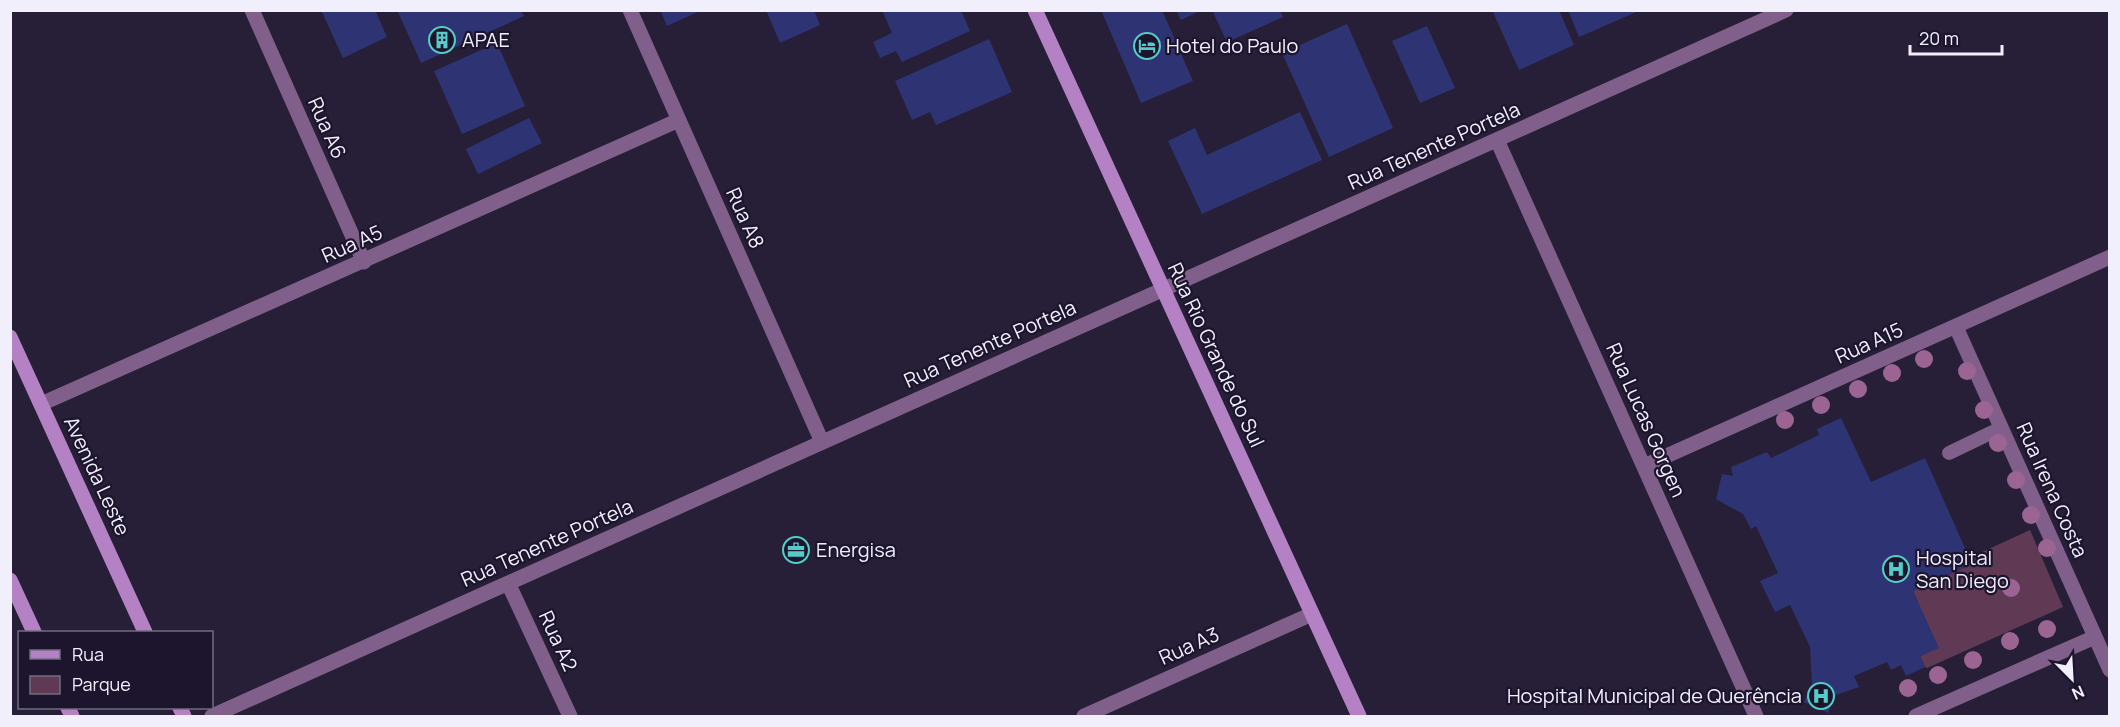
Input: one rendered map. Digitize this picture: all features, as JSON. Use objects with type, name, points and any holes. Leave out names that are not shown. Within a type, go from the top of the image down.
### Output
[{"type":"street","name":"Rua A6","points":[[252,10],[364,262]]},
{"type":"street","name":"Rua A8","points":[[630,10],[822,442]]},
{"type":"street","name":"Rua Rio Grande do Sul","points":[[1035,10],[1359,717]]},
{"type":"street","name":"Rua Tenente Portela","points":[[212,717],[1786,10]]},
{"type":"street","name":"Rua A5","points":[[41,404],[679,120]]},
{"type":"street","name":"Rua Lucas Gorgen","points":[[1497,140],[1756,717]]},
{"type":"street","name":"Rua A15","points":[[1644,466],[2109,257]]},
{"type":"street","name":"Rua Irena Costa","points":[[1956,327],[2109,670]]},
{"type":"street","name":"Avenida Leste","points":[[10,337],[145,631]]},
{"type":"street","points":[[10,580],[33,631]]},
{"type":"street","name":"Rua A2","points":[[508,583],[570,717]]},
{"type":"street","name":"Rua A3","points":[[1084,717],[1312,614]]},
{"type":"street","points":[[1916,717],[2095,637]]},
{"type":"lane","points":[[1949,453],[2001,428]]},
{"type":"green space","points":[[2030,530],[2063,607],[1925,667],[1920,656],[1938,648],[1913,591],[1972,564],[1969,558]]},
{"type":"building","points":[[321,10],[375,10],[387,37],[343,58]]},
{"type":"building","name":"APAE","points":[[397,10],[521,10],[524,16],[421,63]]},
{"type":"building","points":[[660,10],[702,10],[667,26]]},
{"type":"building","points":[[766,10],[814,10],[820,25],[780,43]]},
{"type":"building","points":[[882,10],[961,10],[970,31],[902,62],[896,51],[880,58],[873,42],[892,33]]},
{"type":"building","name":"Hotel do Paulo","points":[[1101,10],[1162,10],[1193,81],[1141,103]]},
{"type":"building","points":[[1176,10],[1202,10],[1181,20]]},
{"type":"building","points":[[1212,10],[1280,10],[1283,17],[1227,42]]},
{"type":"building","points":[[1492,10],[1559,10],[1574,45],[1519,70]]},
{"type":"building","points":[[1568,10],[1641,10],[1579,37]]},
{"type":"building","points":[[1347,24],[1393,128],[1329,157],[1282,53]]},
{"type":"building","points":[[1427,26],[1455,88],[1420,103],[1392,41]]},
{"type":"building","points":[[989,39],[1012,92],[936,125],[930,112],[912,120],[895,81]]},
{"type":"building","points":[[497,43],[525,106],[462,134],[434,71]]},
{"type":"building","points":[[1300,112],[1322,160],[1202,214],[1168,141],[1195,128],[1207,155]]},
{"type":"building","points":[[529,118],[542,143],[478,174],[466,149]]},
{"type":"building","points":[[1841,418],[1871,482],[1925,458],[1972,564],[1913,591],[1939,648],[1920,656],[1925,667],[1906,676],[1901,665],[1891,670],[1887,662],[1854,676],[1859,687],[1836,695],[1828,713],[1804,702],[1812,684],[1810,647],[1790,605],[1775,612],[1760,581],[1778,573],[1756,526],[1751,529],[1743,514],[1716,499],[1722,474],[1733,476],[1731,467],[1767,452],[1771,458],[1819,435],[1817,429]]},
{"type":"place","name":"APAE","points":[[442,40]]},
{"type":"place","name":"Hotel do Paulo","points":[[1147,46]]},
{"type":"place","name":"Energisa","points":[[796,550]]},
{"type":"place","name":"Hospital San Diego","points":[[1896,569]]},
{"type":"place","name":"Hospital Municipal de Querência","points":[[1821,696]]}]
